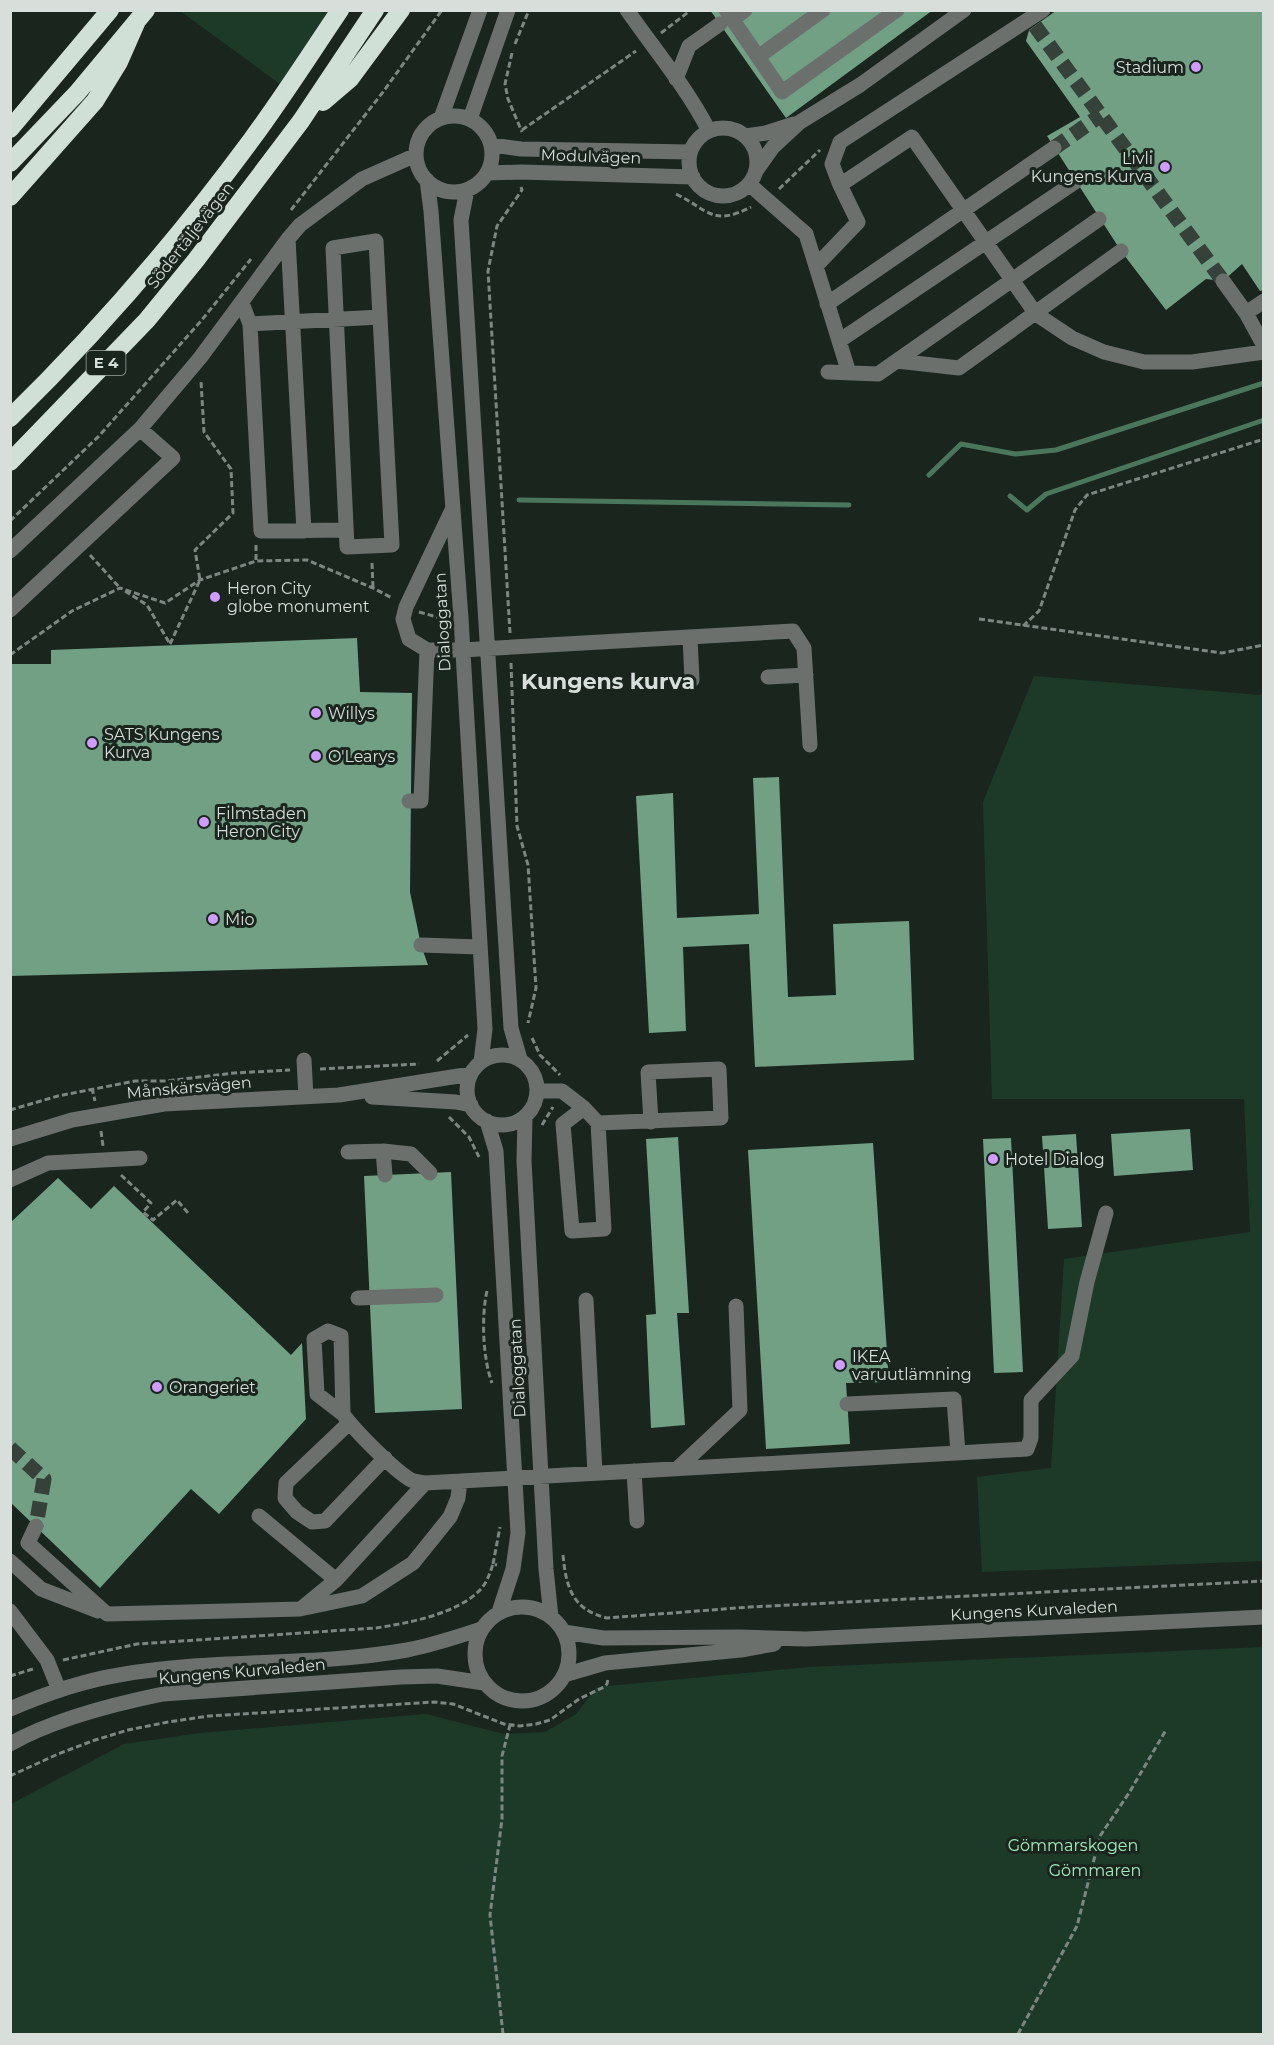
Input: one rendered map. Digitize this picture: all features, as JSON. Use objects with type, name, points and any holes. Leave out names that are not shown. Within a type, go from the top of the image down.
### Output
[{"type":"highway","points":[[10,129],[110,10]]},
{"type":"highway","points":[[10,418],[121,303],[191,219],[253,137],[340,10]]},
{"type":"highway","name":"Södertäljevägen","points":[[10,462],[147,320],[251,190],[302,121],[375,10]]},
{"type":"highway","points":[[302,121],[350,79],[401,10]]},
{"type":"highway","points":[[10,163],[77,93],[142,16]]},
{"type":"highway","points":[[10,197],[95,101],[119,62],[142,16]]},
{"type":"street","points":[[441,118],[480,10]]},
{"type":"street","points":[[470,119],[508,10]]},
{"type":"street","points":[[676,79],[689,46],[726,18],[745,10]]},
{"type":"street","points":[[758,57],[823,10]]},
{"type":"street","points":[[726,18],[758,57],[782,92],[897,10]]},
{"type":"street","points":[[752,178],[757,159],[754,148],[745,136],[735,130],[709,131],[702,136],[690,152],[689,166],[700,187],[708,193],[720,196],[741,191],[752,178],[773,147],[800,122],[860,85],[964,10]]},
{"type":"street","points":[[816,266],[858,222],[832,164],[840,142],[1033,23],[1043,10]]},
{"type":"street","points":[[634,13],[649,41],[709,131]]},
{"type":"street","points":[[456,116],[470,119],[484,129],[492,145],[492,159],[487,173],[480,182],[467,190],[453,192],[439,188],[427,180],[420,169],[417,155],[419,140],[428,127],[441,118],[456,116]]},
{"type":"street","points":[[745,136],[766,133],[800,122]]},
{"type":"street","points":[[840,185],[912,137],[1036,314],[1072,338],[1104,352],[1144,362],[1192,362],[1263,352]]},
{"type":"street","name":"Modulvägen","points":[[492,145],[521,149],[690,152]]},
{"type":"street","points":[[827,304],[1054,148]]},
{"type":"street","points":[[10,552],[140,429],[200,358],[300,225],[362,179],[417,155]]},
{"type":"street","name":"Modulvägen","points":[[487,173],[693,177]]},
{"type":"street","points":[[752,178],[768,199],[806,234],[849,373]]},
{"type":"street","name":"Dialoggatan","points":[[427,180],[461,618],[485,1029],[476,1068]]},
{"type":"street","points":[[839,341],[1075,182]]},
{"type":"street","points":[[467,190],[461,220],[511,1028],[520,1059]]},
{"type":"street","points":[[828,372],[878,374],[1099,219]]},
{"type":"street","points":[[288,239],[304,531]]},
{"type":"street","points":[[376,241],[380,317],[392,545],[347,547],[333,248],[376,241]]},
{"type":"street","points":[[897,361],[959,368],[1121,251]]},
{"type":"street","points":[[1223,281],[1246,313],[1263,346]]},
{"type":"street","points":[[1246,313],[1263,301]]},
{"type":"street","points":[[242,303],[250,324],[261,531],[345,530]]},
{"type":"street","points":[[250,324],[380,317]]},
{"type":"street","points":[[10,610],[172,458],[140,429]]},
{"type":"street","points":[[453,507],[406,607],[403,619],[409,639],[427,651],[794,631],[804,648],[810,745]]},
{"type":"street","points":[[690,637],[692,680]]},
{"type":"street","points":[[409,801],[422,801],[427,651]]},
{"type":"street","points":[[768,677],[806,675]]},
{"type":"street","points":[[421,945],[479,947]]},
{"type":"street","points":[[496,1055],[513,1056],[520,1059],[530,1067],[536,1078],[538,1090],[534,1105],[525,1117],[513,1123],[500,1125],[487,1121],[477,1114],[468,1095],[468,1084],[476,1068],[496,1055]]},
{"type":"street","points":[[304,1065],[306,1097]]},
{"type":"street","name":"Månskärsvägen","points":[[339,1095],[476,1068]]},
{"type":"street","points":[[598,1123],[651,1122],[721,1118],[719,1069],[648,1072],[651,1122]]},
{"type":"street","points":[[538,1090],[562,1091],[584,1108],[598,1123],[604,1229],[572,1231],[563,1124],[584,1108]]},
{"type":"street","name":"Månskärsvägen","points":[[10,1139],[72,1120],[164,1104],[339,1095],[456,1102],[471,1105]]},
{"type":"street","name":"Dialoggatan","points":[[525,1117],[523,1148],[546,1569],[551,1617]]},
{"type":"street","name":"Dialoggatan","points":[[487,1121],[496,1151],[518,1533],[513,1569],[499,1612]]},
{"type":"street","points":[[383,1151],[385,1175]]},
{"type":"street","points":[[348,1152],[383,1151],[411,1154],[430,1173]]},
{"type":"street","points":[[10,1180],[48,1163],[140,1158]]},
{"type":"street","points":[[385,1458],[325,1521],[312,1522],[297,1512],[285,1498],[286,1483],[346,1418],[341,1336],[328,1330],[314,1339],[317,1394],[346,1418],[385,1458],[412,1480],[425,1483],[1027,1449],[1031,1438],[1031,1400],[1072,1356],[1087,1282],[1106,1213]]},
{"type":"street","points":[[358,1298],[436,1295]]},
{"type":"street","points":[[585,1300],[595,1473]]},
{"type":"street","points":[[677,1468],[740,1410],[736,1306]]},
{"type":"street","points":[[847,1404],[954,1399],[958,1453]]},
{"type":"street","points":[[634,1471],[637,1521]]},
{"type":"street","points":[[10,1561],[41,1589],[107,1614],[300,1609],[362,1596],[412,1563],[450,1517],[458,1498],[460,1481]]},
{"type":"street","points":[[300,1609],[336,1580],[425,1483]]},
{"type":"street","points":[[259,1516],[336,1580]]},
{"type":"street","points":[[36,1526],[28,1544],[107,1614]]},
{"type":"street","points":[[526,1607],[539,1610],[551,1617],[564,1632],[569,1654],[564,1675],[555,1688],[542,1697],[526,1701],[510,1700],[496,1694],[484,1683],[477,1670],[474,1656],[476,1642],[489,1619],[499,1612],[526,1607]]},
{"type":"street","points":[[10,1611],[47,1659],[59,1690]]},
{"type":"street","name":"Kungens Kurvaleden","points":[[564,1632],[603,1638],[806,1639],[1263,1617]]},
{"type":"street","name":"Kungens Kurvaleden","points":[[10,1709],[59,1690],[118,1675],[157,1670],[372,1655],[433,1645],[482,1629]]},
{"type":"street","name":"Kungens Kurvaleden","points":[[564,1675],[605,1663],[741,1650],[806,1639]]},
{"type":"street","name":"Kungens Kurvaleden","points":[[10,1744],[89,1712],[126,1701],[163,1694],[401,1677],[437,1676],[484,1683]]},
{"type":"path","points":[[284,219],[383,92],[442,10]]},
{"type":"path","points":[[521,149],[522,130],[508,99],[505,84],[512,53],[529,10]]},
{"type":"path","points":[[522,130],[691,10]]},
{"type":"path","points":[[521,172],[522,190],[497,226],[488,271],[511,647],[517,826],[528,865],[536,988],[528,1027]]},
{"type":"path","points":[[522,190],[533,190]]},
{"type":"path","points":[[667,194],[678,194],[711,216],[736,215],[768,199]]},
{"type":"path","points":[[10,521],[99,436],[201,321],[254,256]]},
{"type":"path","points":[[80,545],[120,588],[147,605],[170,644],[200,580],[195,550],[232,513],[231,469],[204,432],[200,358]]},
{"type":"path","points":[[1023,626],[1039,610],[1075,510],[1087,495],[1263,439]]},
{"type":"path","points":[[372,546],[373,588]]},
{"type":"path","points":[[10,655],[72,611],[120,588],[165,603],[200,580],[256,561],[307,560],[373,588],[406,607],[440,619],[461,618]]},
{"type":"path","points":[[979,619],[1222,653],[1263,645]]},
{"type":"path","points":[[432,1063],[438,1061]]},
{"type":"path","points":[[10,1110],[58,1096],[135,1081],[166,1081],[304,1065],[425,1064]]},
{"type":"path","points":[[151,1203],[143,1212],[153,1220],[177,1200],[188,1213]]},
{"type":"path","points":[[564,1566],[567,1581],[579,1606],[592,1615],[607,1618],[750,1607],[1263,1581]]},
{"type":"path","points":[[603,1638],[607,1618]]},
{"type":"path","points":[[10,1776],[57,1754],[117,1734],[168,1722],[209,1716],[434,1702],[453,1704],[510,1725],[536,1724],[550,1720],[579,1699],[604,1687],[608,1679],[605,1663]]},
{"type":"path","points":[[503,2034],[490,1915],[502,1819],[502,1756],[510,1725]]},
{"type":"path","points":[[1018,2034],[1077,1926],[1100,1836],[1129,1793],[1166,1730]]},
{"type":"green space","points":[[179,10],[330,11],[280,84]]},
{"type":"green space","points":[[1034,676],[1263,694],[1263,1561],[982,1572],[977,1477],[1051,1468],[1064,1259],[1250,1232],[1244,1099],[992,1099],[983,802]]},
{"type":"green space","name":"Gömmarskogen","points":[[1263,1647],[1263,2034],[11,2034],[11,1804],[124,1744],[200,1733],[426,1714],[504,1734],[545,1732],[576,1714],[597,1687],[809,1667]]},
{"type":"building","points":[[710,10],[933,10],[786,118]]},
{"type":"building","name":"Livli Kungens Kurva","points":[[1057,10],[1264,10],[1264,290],[1260,291],[1242,264],[1223,281],[1206,279],[1166,310],[1121,251],[1047,136],[1080,117],[1026,41],[1029,30]]},
{"type":"building","points":[[357,638],[360,692],[412,693],[410,892],[421,945],[428,965],[10,976],[10,664],[51,664],[51,650]]},
{"type":"building","points":[[779,777],[788,997],[836,995],[833,924],[909,921],[914,1060],[755,1067],[749,944],[683,947],[686,1031],[649,1033],[636,796],[673,793],[677,918],[759,914],[753,778]]},
{"type":"building","points":[[1190,1129],[1193,1170],[1114,1176],[1111,1134]]},
{"type":"building","points":[[1076,1134],[1082,1227],[1048,1229],[1042,1136]]},
{"type":"building","points":[[678,1137],[689,1313],[677,1313],[685,1425],[651,1428],[646,1315],[656,1314],[646,1139]]},
{"type":"building","points":[[1011,1138],[1023,1372],[994,1373],[983,1139]]},
{"type":"building","points":[[873,1143],[889,1382],[846,1383],[850,1444],[766,1449],[748,1150]]},
{"type":"building","points":[[451,1172],[462,1409],[375,1413],[364,1176]]},
{"type":"building","name":"Orangeriet","points":[[58,1178],[91,1209],[114,1186],[291,1355],[302,1343],[306,1419],[219,1514],[191,1489],[100,1588],[10,1502],[10,1223]]},
{"type":"waterway","points":[[929,475],[961,444],[1015,454],[1056,450],[1264,383]]},
{"type":"waterway","points":[[1010,496],[1027,510],[1046,494],[1264,420]]},
{"type":"waterway","points":[[519,500],[849,505]]},
{"type":"tunnel","points":[[1035,26],[1223,281]]},
{"type":"tunnel","points":[[1054,148],[1101,115]]},
{"type":"tunnel","points":[[10,1448],[44,1479],[36,1526]]},
{"type":"place","name":"Stadium","points":[[1196,67]]},
{"type":"place","name":"Livli Kungens Kurva","points":[[1165,167]]},
{"type":"place","name":"Heron City globe monument","points":[[215,597]]},
{"type":"place","name":"Willys","points":[[316,713]]},
{"type":"place","name":"SATS Kungens Kurva","points":[[92,743]]},
{"type":"place","name":"O'Learys","points":[[316,756]]},
{"type":"place","name":"Filmstaden Heron City","points":[[204,822]]},
{"type":"place","name":"Mio","points":[[213,919]]},
{"type":"place","name":"Hotel Dialog","points":[[993,1159]]},
{"type":"place","name":"IKEA varuutlämning","points":[[840,1365]]},
{"type":"place","name":"Orangeriet","points":[[157,1387]]},
{"type":"district","name":"Kungens kurva","points":[[608,681]]},
{"type":"park label","name":"Gömmaren","points":[[1095,1870]]}]
